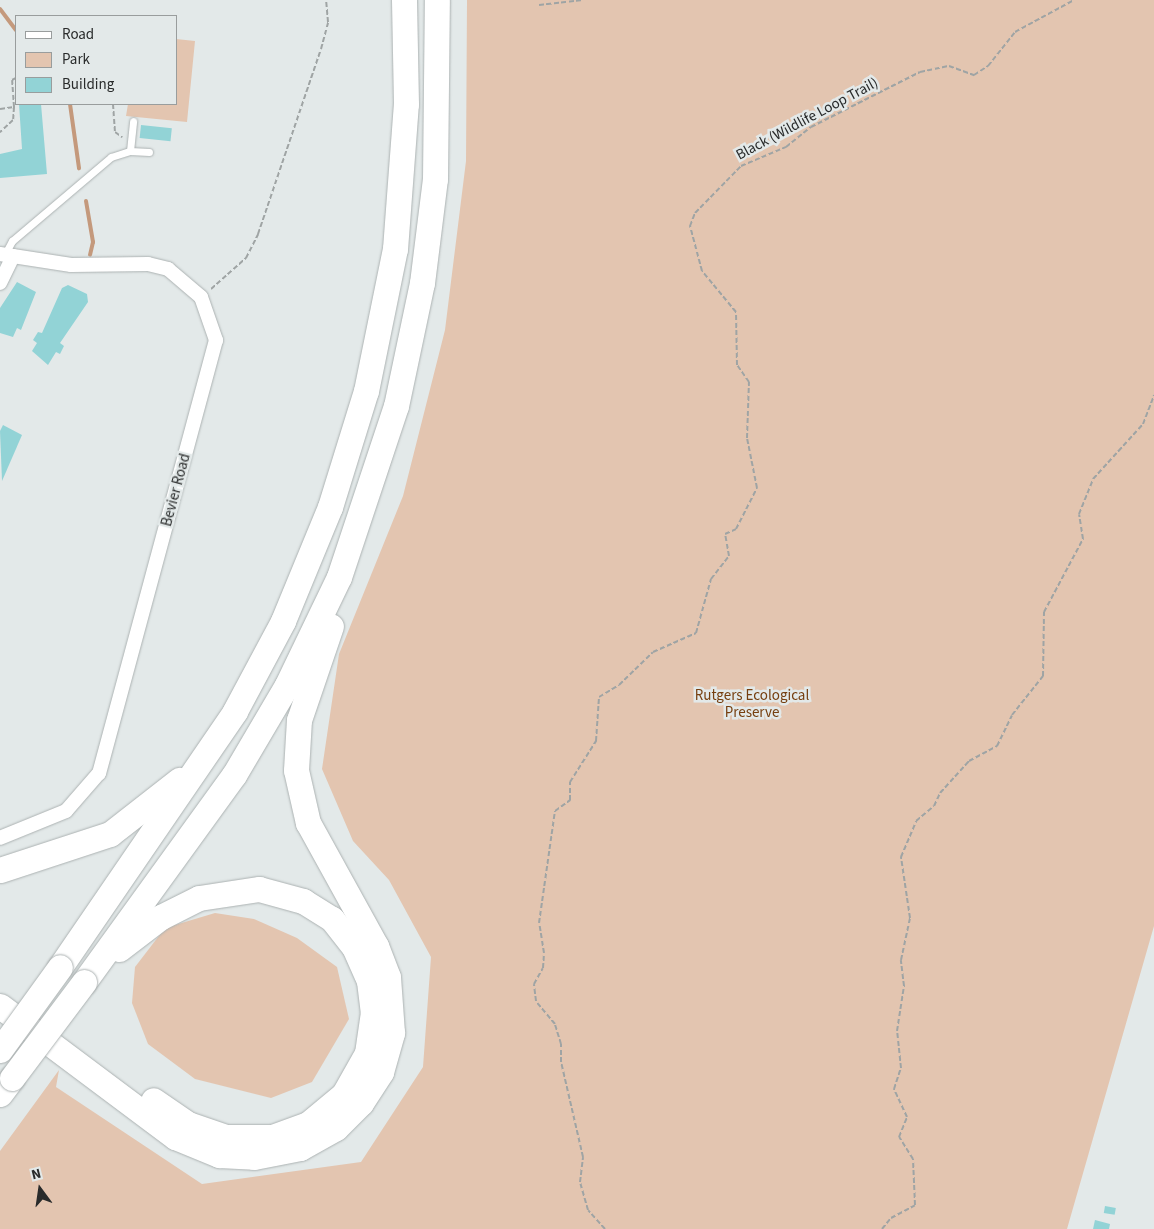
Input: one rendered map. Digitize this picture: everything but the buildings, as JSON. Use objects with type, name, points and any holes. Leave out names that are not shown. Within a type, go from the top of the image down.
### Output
[{"type":"highway","points":[[0,1050],[60,968],[212,749],[265,657],[308,565],[351,448],[366,390],[400,208],[406,104],[404,0]]},
{"type":"highway","points":[[6,1086],[234,775],[287,685],[339,577],[393,415],[422,283],[435,179],[437,0]]},
{"type":"highway","points":[[438,30],[444,0]]},
{"type":"highway","points":[[0,1006],[175,1137],[219,1154],[254,1157],[300,1148],[336,1128],[361,1103],[381,1072],[392,1033],[388,976],[376,946],[308,823],[295,756],[302,707],[340,600],[339,577]]},
{"type":"highway","points":[[0,870],[116,831],[212,749]]},
{"type":"highway","points":[[0,987],[176,1117],[226,1137],[272,1137],[319,1117],[356,1078],[371,1039],[369,982],[354,947],[317,908],[273,891],[239,888],[193,900],[142,930],[87,978]]},
{"type":"street","name":"Bevier Road","points":[[0,838],[43,824],[66,811],[91,786],[105,758],[214,354],[212,319],[202,297],[181,277],[155,266],[71,265],[6,255]]},
{"type":"street","points":[[0,283],[6,255]]},
{"type":"lane","points":[[130,151],[133,121]]},
{"type":"lane","points":[[6,255],[12,240],[98,166],[130,151],[148,152]]},
{"type":"path","points":[[202,297],[246,258],[258,234],[323,42],[328,22],[326,0]]},
{"type":"path","points":[[539,5],[583,0]]},
{"type":"path","name":"Black (Wildlife Loop Trail)","points":[[605,1229],[588,1210],[580,1182],[582,1157],[561,1062],[562,1044],[555,1024],[536,1001],[534,984],[543,968],[544,953],[539,923],[555,811],[570,800],[570,782],[596,740],[599,696],[619,685],[653,652],[696,633],[711,579],[729,556],[724,534],[736,529],[756,488],[747,438],[749,382],[737,365],[736,312],[702,271],[690,226],[695,213],[741,166],[786,146],[811,126],[920,72],[950,66],[974,75],[988,66],[1015,32],[1074,0]]},
{"type":"path","points":[[0,132],[13,120],[12,80],[15,78]]},
{"type":"path","points":[[113,105],[115,132],[131,139]]},
{"type":"path","points":[[0,109],[14,107]]},
{"type":"path","points":[[882,1229],[891,1218],[915,1205],[913,1159],[899,1137],[907,1117],[894,1090],[901,1068],[897,1031],[904,986],[901,960],[910,918],[901,857],[916,821],[934,806],[940,793],[969,761],[997,746],[1012,715],[1043,676],[1044,612],[1083,539],[1079,514],[1089,487],[1143,424],[1154,395]]},
{"type":"green space","name":"Rutgers Ecological Preserve","points":[[467,0],[1154,0],[1154,926],[1067,1229],[0,1229],[0,1151],[59,1070],[56,1087],[202,1184],[361,1162],[423,1067],[431,957],[389,880],[353,841],[322,769],[339,654],[403,496],[445,330],[466,161]]},
{"type":"green space","points":[[178,39],[195,41],[187,122],[126,116],[128,105],[178,105]]},
{"type":"green space","points":[[215,913],[254,919],[297,938],[337,967],[349,1019],[312,1082],[271,1098],[195,1079],[148,1044],[132,1003],[135,967],[165,928]]},
{"type":"waterway","points":[[0,9],[15,29]]},
{"type":"waterway","points":[[70,105],[79,168]]},
{"type":"waterway","points":[[86,201],[93,242],[90,255]]}]
